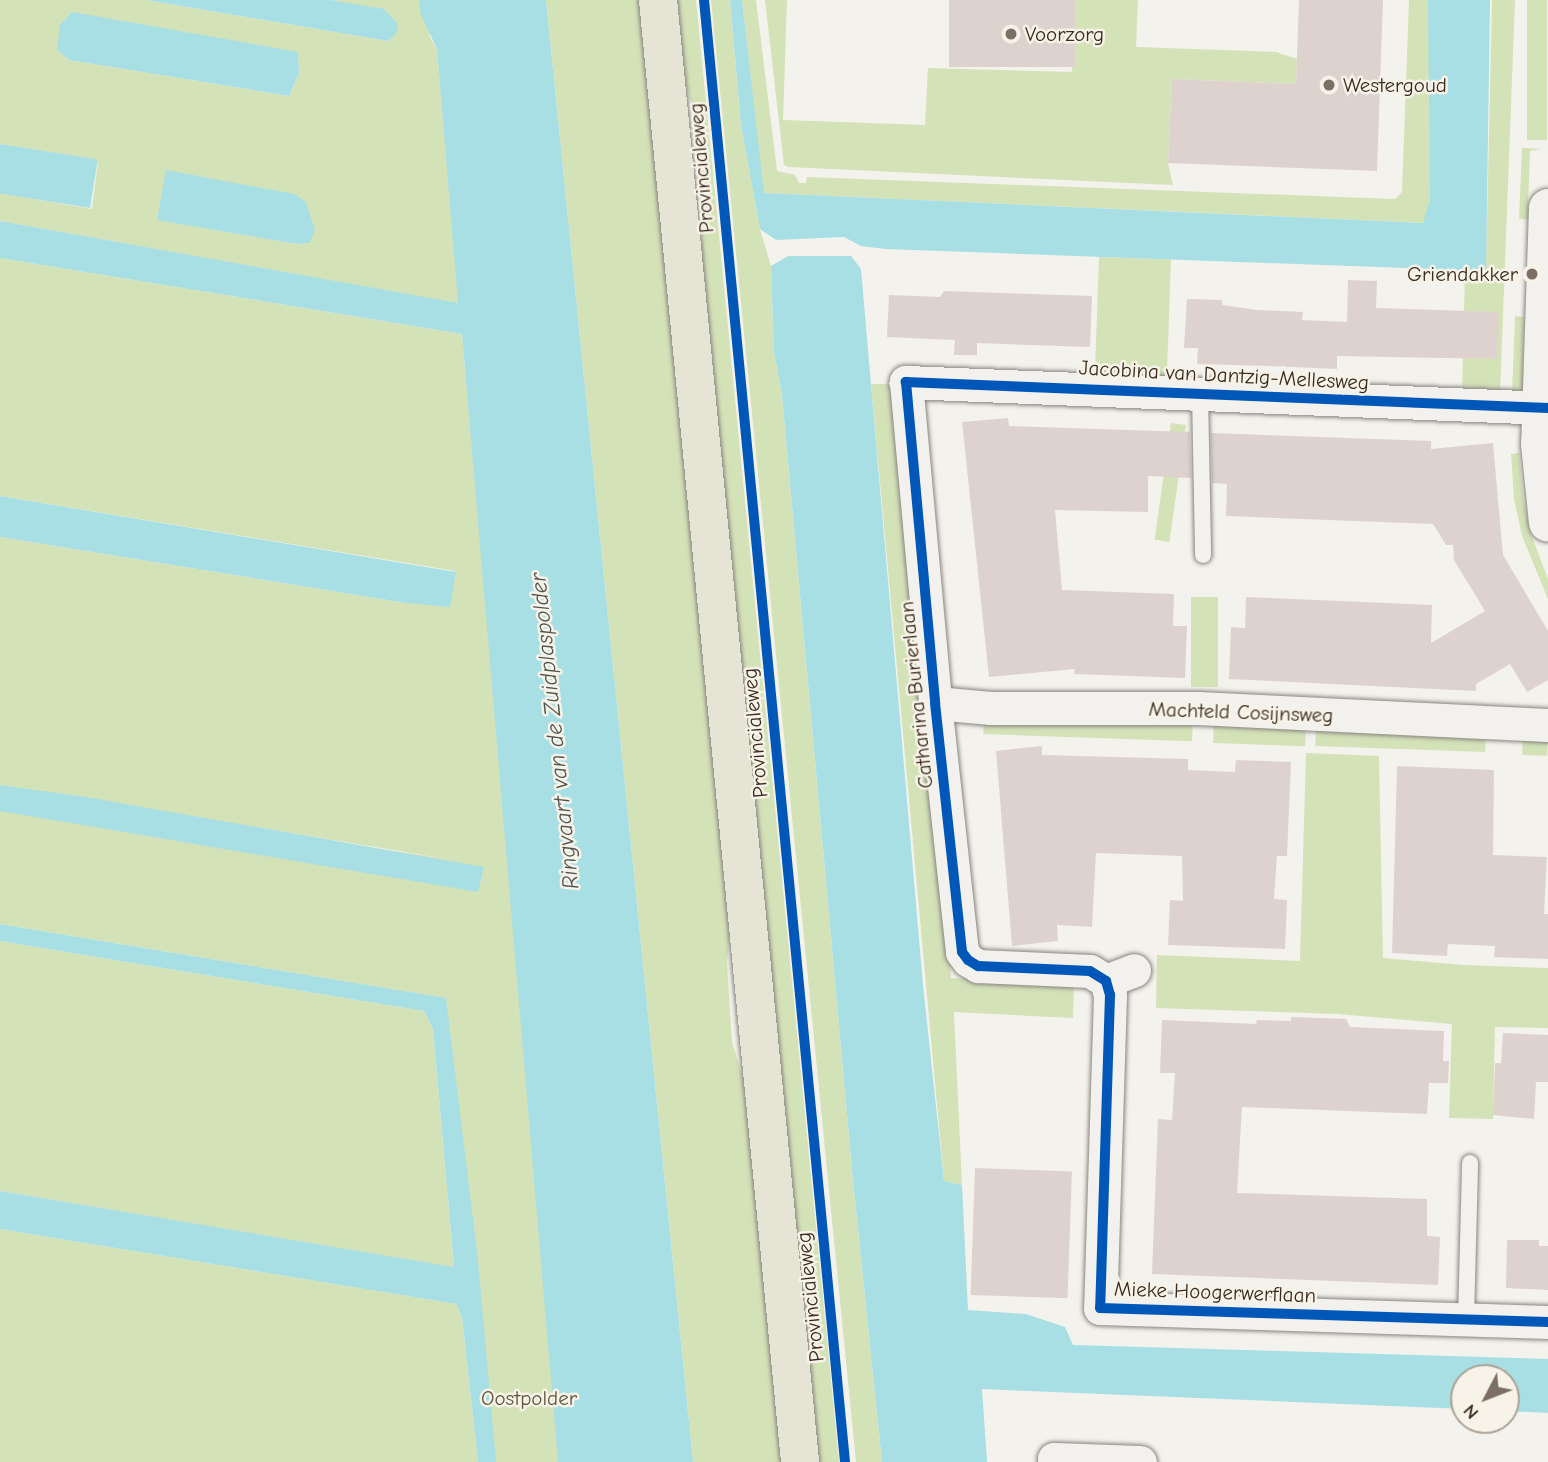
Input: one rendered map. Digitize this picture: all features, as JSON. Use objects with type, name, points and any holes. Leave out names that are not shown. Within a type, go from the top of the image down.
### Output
[{"type":"main road","name":"Provincialeweg","points":[[658,0],[800,1462]]},
{"type":"street","points":[[1548,208],[1544,408],[1540,466],[1548,523]]},
{"type":"street","name":"Jacobina van Dantzig-Mellesweg","points":[[906,382],[1544,408]]},
{"type":"street","name":"Catharina Burierlaan","points":[[906,382],[935,703],[962,952],[978,966],[1008,967]]},
{"type":"street","name":"Machteld Cosijnsweg","points":[[935,703],[991,708],[1198,708],[1548,725]]},
{"type":"street","name":"Mieke Hoogerwerflaan","points":[[1008,967],[1120,975],[1110,995],[1100,1308],[1548,1322]]},
{"type":"street","points":[[1054,1462],[1054,1459],[1140,1462]]},
{"type":"lane","points":[[1200,393],[1203,555]]},
{"type":"lane","points":[[1466,1319],[1470,1163]]},
{"type":"green space","points":[[0,0],[146,0],[388,41],[345,3],[330,0],[426,0],[430,37],[437,49],[459,304],[0,221],[0,193],[92,209],[98,160],[0,144]],"holes":[[[57,50],[298,52],[299,73],[289,96],[69,60]],[[157,219],[315,230],[309,243],[297,244]]]},
{"type":"green space","points":[[546,0],[639,0],[732,906],[727,964],[732,1042],[750,1100],[785,1462],[693,1462]]},
{"type":"green space","points":[[674,0],[696,0],[839,1462],[816,1462],[699,276],[704,206],[695,118],[680,61]]},
{"type":"green space","points":[[711,0],[730,0],[741,125],[760,229],[771,266],[774,352],[782,395],[853,1180],[882,1462],[856,1462]]},
{"type":"green space","points":[[742,0],[756,0],[777,171],[795,175],[799,183],[806,183],[807,177],[1395,199],[1402,192],[1409,0],[1431,0],[1430,200],[1424,223],[763,193]]},
{"type":"green space","points":[[765,0],[787,0],[783,120],[925,125],[928,68],[1072,72],[1075,0],[1138,0],[1136,47],[1276,52],[1297,59],[1296,84],[1172,79],[1168,163],[1173,185],[788,167],[784,165]]},
{"type":"green space","points":[[1492,0],[1515,0],[1500,395],[1462,393],[1465,270],[1486,270]]},
{"type":"green space","points":[[1527,0],[1547,0],[1547,140],[1527,140]]},
{"type":"green space","points":[[1522,148],[1542,149],[1530,151],[1528,207],[1539,220],[1519,219]]},
{"type":"green space","points":[[1099,257],[1171,260],[1167,382],[1095,380]]},
{"type":"green space","name":"Oostpolder","points":[[0,258],[462,334],[493,687],[584,1462],[487,1462],[445,998],[0,924],[0,792],[447,859],[0,785],[0,537],[406,603],[455,571],[0,496]]},
{"type":"green space","points":[[1515,316],[1524,317],[1523,368],[1533,369],[1527,384],[1512,394]]},
{"type":"green space","points":[[871,384],[896,384],[951,978],[1074,985],[1073,1018],[954,1012],[962,1185],[944,1181]]},
{"type":"green space","points":[[1171,423],[1186,425],[1169,542],[1155,540]]},
{"type":"green space","points":[[1519,453],[1523,497],[1531,534],[1548,579],[1548,599],[1522,536],[1514,499],[1511,454]]},
{"type":"green space","points":[[1191,597],[1218,597],[1218,687],[1191,687]]},
{"type":"green space","points":[[984,712],[1193,719],[1192,741],[983,734]]},
{"type":"green space","points":[[1214,720],[1306,723],[1305,746],[1213,743]]},
{"type":"green space","points":[[1316,724],[1486,730],[1485,752],[1315,746]]},
{"type":"green space","points":[[1523,733],[1548,734],[1547,756],[1522,755]]},
{"type":"green space","points":[[1306,753],[1379,756],[1383,958],[1548,968],[1548,1028],[1495,1027],[1493,1119],[1449,1118],[1452,1024],[1338,1014],[1156,1008],[1157,955],[1300,961]]},
{"type":"green space","points":[[0,941],[424,1011],[433,1029],[454,1268],[0,1191]]},
{"type":"green space","points":[[0,1229],[456,1304],[462,1317],[478,1462],[0,1462]]},
{"type":"water","points":[[146,0],[330,0],[384,9],[398,24],[396,34],[388,41]]},
{"type":"water","name":"Ringvaart van de Zuidplaspolder","points":[[419,0],[546,0],[693,1462],[558,1462],[462,334],[0,258],[0,221],[458,303],[437,49],[421,15]]},
{"type":"water","points":[[730,0],[742,0],[764,193],[1423,223],[1430,200],[1428,0],[1490,0],[1486,271],[885,249],[861,246],[844,237],[776,240],[760,229],[741,125]]},
{"type":"water","points":[[72,12],[298,52],[299,73],[289,96],[69,60],[57,50],[60,25]]},
{"type":"water","points":[[0,144],[98,159],[90,208],[0,194]]},
{"type":"water","points":[[166,170],[294,194],[306,202],[315,230],[310,243],[297,244],[157,220]]},
{"type":"water","points":[[788,256],[851,256],[861,269],[923,985],[944,1181],[962,1185],[968,1310],[1026,1314],[1065,1327],[1073,1345],[1548,1359],[1548,1413],[1520,1412],[1520,1364],[1450,1364],[1450,1408],[982,1389],[987,1462],[882,1462],[853,1180],[782,395],[774,352],[771,266]]},
{"type":"water","points":[[0,496],[456,572],[450,607],[406,603],[0,537]]},
{"type":"water","points":[[0,785],[86,797],[484,867],[478,892],[0,811]]},
{"type":"water","points":[[0,924],[446,998],[478,1260],[496,1462],[478,1462],[462,1317],[456,1304],[0,1229],[0,1191],[454,1267],[433,1029],[424,1011],[0,941]]},
{"type":"building","name":"Voorzorg","points":[[949,0],[1075,0],[1075,67],[949,67]]},
{"type":"building","name":"Westergoud","points":[[1299,0],[1383,0],[1377,171],[1168,163],[1172,79],[1296,84]]},
{"type":"building","points":[[1348,280],[1377,281],[1376,308],[1499,312],[1497,359],[1337,356],[1337,369],[1197,364],[1198,348],[1184,348],[1187,299],[1222,300],[1222,305],[1257,310],[1303,312],[1302,320],[1347,322]]},
{"type":"building","points":[[944,291],[1092,296],[1090,347],[977,343],[977,355],[954,355],[955,340],[887,337],[889,295],[940,297]]},
{"type":"building","points":[[1008,418],[1009,426],[1190,432],[1191,478],[1148,476],[1148,512],[1055,510],[1062,590],[1174,594],[1173,626],[1187,626],[1185,678],[1074,674],[1075,669],[989,677],[962,422]]},
{"type":"building","points":[[1211,433],[1431,441],[1431,449],[1493,443],[1503,555],[1548,631],[1548,680],[1527,692],[1510,664],[1476,684],[1476,691],[1229,679],[1231,627],[1245,628],[1246,597],[1432,605],[1431,643],[1485,611],[1454,560],[1453,545],[1446,545],[1433,524],[1226,516],[1227,484],[1212,483]]},
{"type":"building","points":[[1042,746],[1042,755],[1188,759],[1188,770],[1235,772],[1236,760],[1291,762],[1287,856],[1277,856],[1274,899],[1287,900],[1285,949],[1168,945],[1170,900],[1183,901],[1182,856],[1096,853],[1092,927],[1057,925],[1058,941],[1012,946],[996,751]]},
{"type":"building","points":[[1397,766],[1494,770],[1493,855],[1547,857],[1544,914],[1548,914],[1548,959],[1494,957],[1495,946],[1448,944],[1447,956],[1392,953]]},
{"type":"building","points":[[1291,1017],[1346,1019],[1350,1027],[1444,1031],[1443,1061],[1449,1061],[1448,1083],[1429,1083],[1427,1114],[1242,1107],[1237,1193],[1427,1199],[1427,1236],[1440,1237],[1438,1285],[1152,1274],[1158,1119],[1172,1120],[1175,1073],[1160,1073],[1162,1020],[1256,1024],[1257,1020],[1291,1021]]},
{"type":"building","points":[[1503,1033],[1548,1035],[1548,1082],[1536,1082],[1534,1119],[1493,1115],[1495,1063],[1501,1063]]},
{"type":"building","points":[[975,1168],[1072,1171],[1068,1298],[971,1295]]},
{"type":"building","points":[[1507,1240],[1539,1240],[1539,1246],[1548,1246],[1548,1290],[1506,1288]]},
{"type":"cycle path","points":[[704,0],[845,1462]]},
{"type":"cycle path","points":[[1548,408],[906,382],[935,703],[962,952],[978,966],[1090,971],[1106,981],[1110,995],[1100,1308],[1548,1322]]},
{"type":"place","name":"Voorzorg","points":[[1011,34]]},
{"type":"place","name":"Westergoud","points":[[1329,85]]},
{"type":"place","name":"Griendakker","points":[[1532,274]]}]
